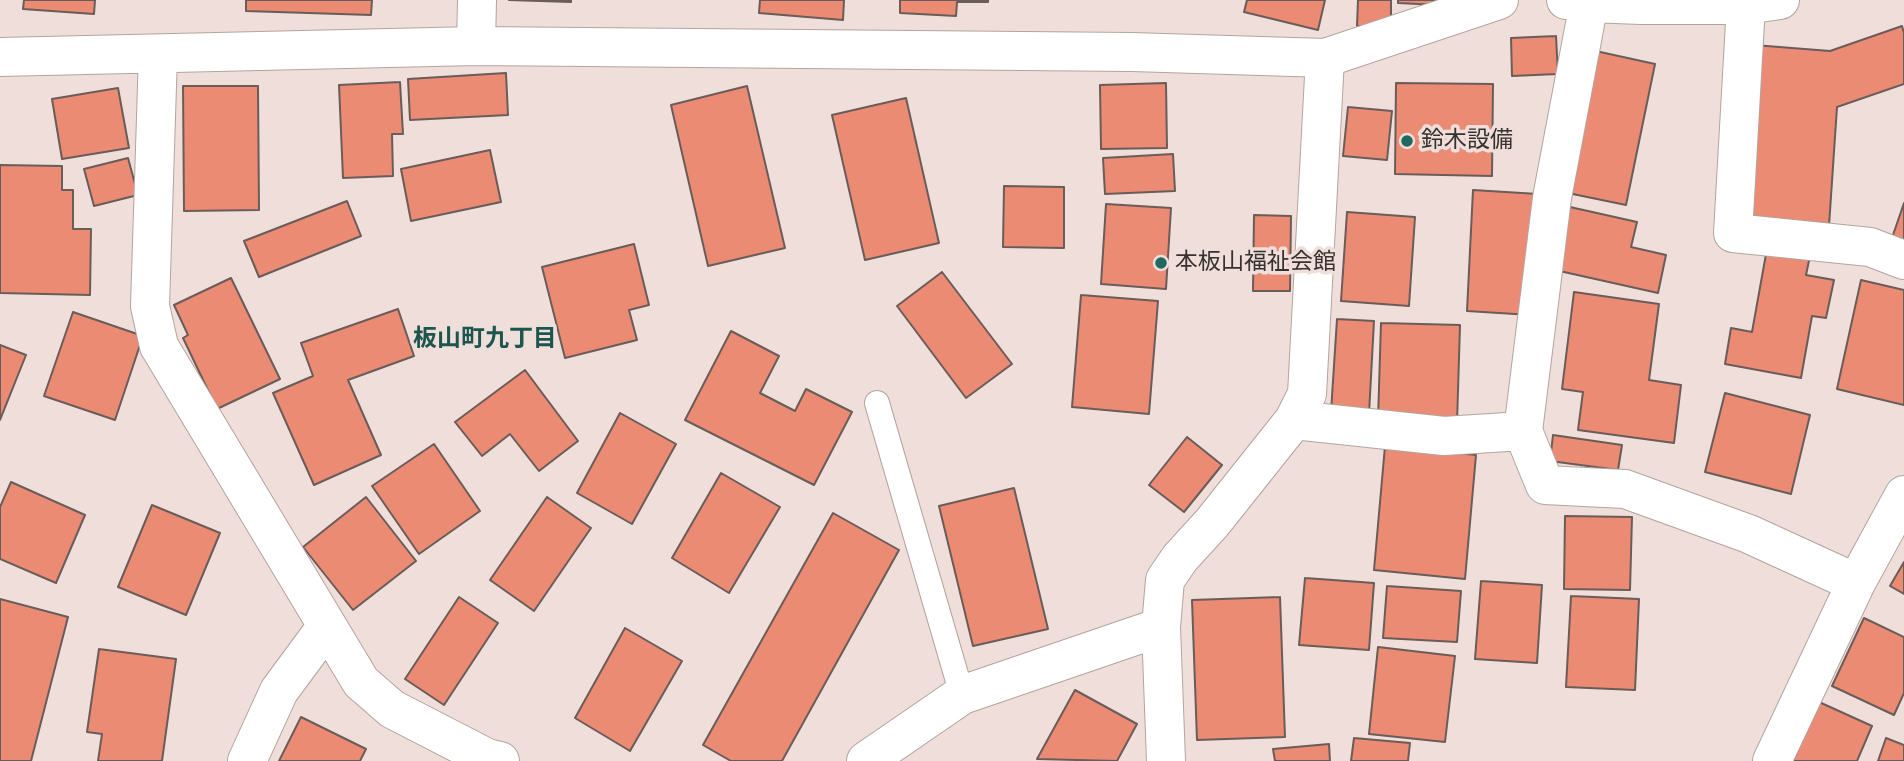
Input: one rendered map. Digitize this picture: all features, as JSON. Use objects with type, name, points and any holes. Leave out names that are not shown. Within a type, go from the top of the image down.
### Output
[{"type":"street","points":[[476,46],[477,0]]},
{"type":"street","points":[[0,57],[476,46],[1132,52],[1325,58],[1493,1]]},
{"type":"street","points":[[1856,583],[1749,534],[1625,489],[1545,485],[1523,431],[1577,2],[1763,2],[1733,233],[1870,247],[1904,260]]},
{"type":"street","points":[[158,54],[150,306],[159,346],[361,682],[391,709],[487,758],[500,761]]},
{"type":"street","points":[[1167,761],[1161,627],[1165,580],[1180,558],[1212,523],[1294,420],[1307,394],[1325,58]]},
{"type":"street","points":[[1294,420],[1444,436],[1523,431]]},
{"type":"street","points":[[1772,761],[1856,583],[1904,495]]},
{"type":"street","points":[[247,761],[279,691],[327,626]]},
{"type":"street","points":[[866,761],[961,695],[1161,627]]},
{"type":"lane","points":[[877,403],[961,695]]},
{"type":"building","points":[[24,0],[95,0],[94,14],[23,9]]},
{"type":"building","points":[[246,0],[372,0],[371,15],[246,11]]},
{"type":"building","points":[[509,0],[571,0],[571,2]]},
{"type":"building","points":[[760,0],[844,0],[843,20],[759,13]]},
{"type":"building","points":[[900,0],[988,2],[957,2],[956,16],[900,13]]},
{"type":"building","points":[[1247,0],[1325,0],[1318,30],[1244,12]]},
{"type":"building","points":[[1358,0],[1391,0],[1391,26],[1357,26]]},
{"type":"building","points":[[1398,0],[1438,0],[1438,5],[1398,3]]},
{"type":"building","points":[[1902,26],[1904,84],[1837,107],[1829,226],[1740,219],[1754,45],[1830,51]]},
{"type":"building","points":[[1556,36],[1558,74],[1512,76],[1511,38]]},
{"type":"building","points":[[1591,50],[1655,64],[1626,205],[1563,192]]},
{"type":"building","points":[[506,73],[508,115],[410,120],[408,79]]},
{"type":"building","points":[[400,82],[403,134],[392,134],[393,176],[343,178],[339,85]]},
{"type":"building","points":[[1166,83],[1167,148],[1101,149],[1100,85]]},
{"type":"building","points":[[1396,83],[1493,84],[1492,176],[1395,174]]},
{"type":"building","points":[[183,86],[258,86],[259,210],[184,211]]},
{"type":"building","points":[[747,86],[785,248],[708,266],[671,105]]},
{"type":"building","points":[[118,88],[129,148],[62,159],[52,99]]},
{"type":"building","points":[[906,98],[939,243],[865,260],[832,115]]},
{"type":"building","points":[[1348,107],[1392,111],[1387,160],[1343,156]]},
{"type":"building","points":[[490,150],[501,202],[411,221],[401,169]]},
{"type":"building","points":[[1173,154],[1175,191],[1105,194],[1103,158]]},
{"type":"building","points":[[128,158],[138,195],[94,206],[84,169]]},
{"type":"building","points":[[0,165],[62,166],[62,190],[73,190],[73,229],[91,229],[90,295],[0,293]]},
{"type":"building","points":[[1004,186],[1064,187],[1064,248],[1003,247]]},
{"type":"building","points":[[1473,190],[1538,194],[1531,315],[1467,311]]},
{"type":"building","points":[[347,201],[361,236],[259,277],[244,241]]},
{"type":"building","points":[[1904,203],[1904,242],[1892,238]]},
{"type":"building","points":[[1106,204],[1171,208],[1166,289],[1101,284]]},
{"type":"building","points":[[1570,207],[1637,222],[1631,247],[1666,255],[1658,293],[1555,270]]},
{"type":"building","points":[[1347,212],[1415,217],[1409,306],[1341,301]]},
{"type":"building","points":[[1254,215],[1291,216],[1290,291],[1253,291]]},
{"type":"building","points":[[1768,243],[1811,251],[1806,275],[1834,280],[1826,318],[1812,316],[1801,378],[1725,364],[1731,328],[1752,332]]},
{"type":"building","points":[[634,244],[649,305],[629,310],[637,340],[565,358],[542,267]]},
{"type":"building","points":[[942,272],[1012,364],[966,398],[897,306]]},
{"type":"building","points":[[231,278],[280,379],[217,409],[183,338],[188,335],[174,305]]},
{"type":"building","points":[[1861,280],[1904,290],[1904,405],[1837,389]]},
{"type":"building","points":[[1574,292],[1659,304],[1649,380],[1681,385],[1674,443],[1578,430],[1583,392],[1562,389]]},
{"type":"building","points":[[1081,295],[1158,301],[1149,414],[1072,407]]},
{"type":"building","points":[[398,309],[414,356],[348,380],[381,455],[314,485],[273,393],[313,376],[301,343]]},
{"type":"building","points":[[73,312],[143,336],[115,420],[44,396]]},
{"type":"building","points":[[1337,319],[1374,321],[1369,414],[1331,412]]},
{"type":"building","points":[[1381,323],[1460,325],[1457,423],[1378,420]]},
{"type":"building","points":[[731,331],[779,356],[760,393],[795,411],[806,389],[852,412],[814,485],[685,420]]},
{"type":"building","points":[[0,345],[26,355],[0,420]]},
{"type":"building","points":[[525,370],[578,441],[539,471],[510,434],[482,456],[455,422]]},
{"type":"building","points":[[1725,393],[1810,415],[1791,494],[1705,472]]},
{"type":"building","points":[[620,413],[676,444],[632,524],[577,493]]},
{"type":"building","points":[[1553,435],[1622,445],[1618,470],[1550,461]]},
{"type":"building","points":[[1187,437],[1222,465],[1184,512],[1149,485]]},
{"type":"building","points":[[434,444],[480,511],[419,554],[372,486]]},
{"type":"building","points":[[1385,446],[1476,455],[1465,579],[1374,570]]},
{"type":"building","points":[[721,473],[780,507],[729,593],[672,558]]},
{"type":"building","points":[[11,482],[85,515],[56,583],[0,559],[0,507]]},
{"type":"building","points":[[1014,488],[1048,629],[973,646],[939,506]]},
{"type":"building","points":[[366,497],[416,561],[353,610],[303,547]]},
{"type":"building","points":[[547,497],[591,528],[534,611],[490,580]]},
{"type":"building","points":[[152,505],[220,533],[186,615],[118,587]]},
{"type":"building","points":[[833,513],[899,550],[782,761],[731,761],[703,745]]},
{"type":"building","points":[[1565,516],[1632,517],[1630,590],[1564,589]]},
{"type":"building","points":[[1904,562],[1904,594],[1890,586]]},
{"type":"building","points":[[1305,578],[1374,583],[1369,650],[1299,645]]},
{"type":"building","points":[[1481,581],[1542,585],[1537,663],[1475,659]]},
{"type":"building","points":[[1387,586],[1461,591],[1457,642],[1383,638]]},
{"type":"building","points":[[1571,596],[1639,599],[1635,690],[1566,687]]},
{"type":"building","points":[[459,597],[498,623],[444,705],[405,679]]},
{"type":"building","points":[[1280,597],[1285,737],[1197,740],[1192,600]]},
{"type":"building","points":[[0,599],[68,617],[31,761],[0,761]]},
{"type":"building","points":[[1864,618],[1904,637],[1904,693],[1894,715],[1832,686]]},
{"type":"building","points":[[625,628],[682,661],[630,751],[575,718]]},
{"type":"building","points":[[1378,647],[1455,656],[1445,742],[1369,734]]},
{"type":"building","points":[[99,649],[176,659],[162,761],[98,761],[102,734],[87,732]]},
{"type":"building","points":[[1075,690],[1137,724],[1117,761],[1037,759]]},
{"type":"building","points":[[1819,702],[1872,726],[1857,761],[1793,761]]},
{"type":"building","points":[[301,717],[366,749],[360,761],[279,761]]},
{"type":"building","points":[[1354,738],[1410,743],[1408,761],[1351,761]]},
{"type":"building","points":[[1886,738],[1904,745],[1904,761],[1878,761]]},
{"type":"building","points":[[1329,744],[1330,761],[1275,761],[1273,749]]},
{"type":"place","name":"鈴木設備","points":[[1407,141]]},
{"type":"place","name":"本板山福祉会館","points":[[1161,263]]},
{"type":"district","name":"板山町九丁目","points":[[485,339]]}]
